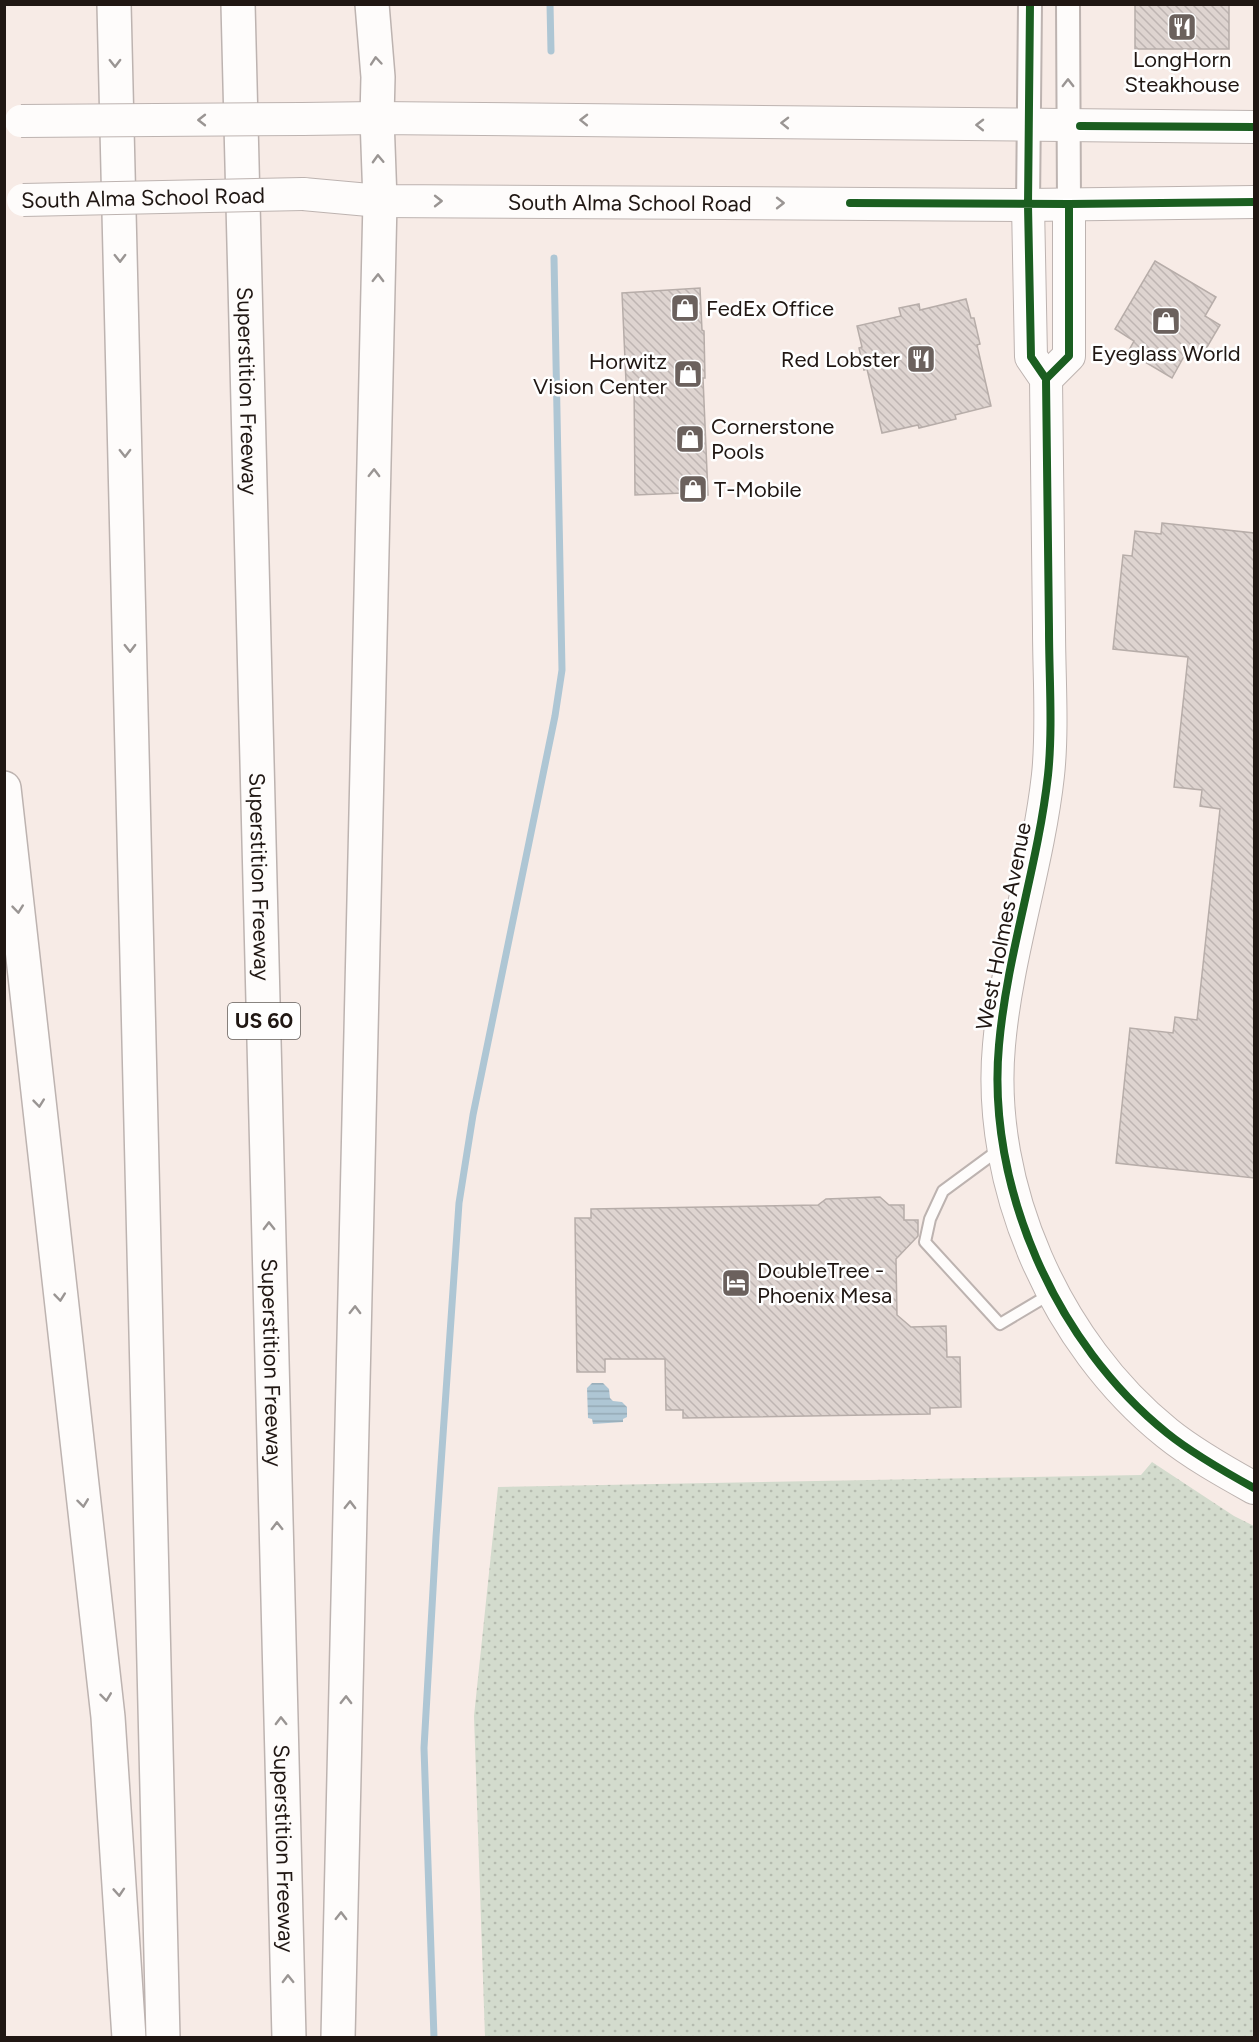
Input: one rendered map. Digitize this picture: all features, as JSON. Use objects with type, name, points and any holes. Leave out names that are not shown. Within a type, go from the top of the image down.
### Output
[{"type":"highway","points":[[114,4],[163,2037]]},
{"type":"highway","name":"Superstition Freeway","points":[[238,4],[289,2037]]},
{"type":"highway","points":[[338,2037],[380,201],[378,77],[372,4]]},
{"type":"highway","points":[[4,788],[108,1717],[129,2037]]},
{"type":"main road","points":[[13,122],[377,118],[1068,127],[1254,127]]},
{"type":"main road","name":"South Alma School Road","points":[[14,201],[303,194],[380,201],[1029,205],[1254,201]]},
{"type":"main road","points":[[1046,379],[1069,356],[1069,204]]},
{"type":"main road","name":"West Holmes Avenue","points":[[1029,205],[1031,357],[1046,379],[1050,709],[1048,771],[1043,815],[1003,1010],[996,1085],[1002,1147],[1012,1192],[1041,1270],[1083,1342],[1110,1377],[1167,1433],[1254,1488]]},
{"type":"street","name":"West Holmes Avenue","points":[[1029,205],[1030,4]]},
{"type":"street","points":[[1068,4],[1069,204]]},
{"type":"lane","points":[[1002,1147],[943,1191],[930,1219],[925,1242],[1000,1324],[1054,1292]]},
{"type":"shaded area","points":[[1152,1462],[1234,1516],[1254,1526],[1254,2037],[485,2037],[474,1716],[498,1487],[1141,1475]]},
{"type":"water","points":[[592,1383],[603,1383],[609,1389],[610,1398],[613,1401],[622,1402],[627,1407],[627,1417],[623,1419],[623,1422],[593,1424],[592,1419],[588,1418],[587,1388]]},
{"type":"building","name":"LongHorn Steakhouse","points":[[1135,4],[1229,4],[1229,49],[1135,49]]},
{"type":"building","name":"Eyeglass World","points":[[1155,261],[1216,297],[1205,316],[1220,325],[1200,359],[1187,351],[1172,378],[1128,352],[1134,341],[1115,329]]},
{"type":"building","points":[[700,288],[702,330],[704,331],[705,378],[703,378],[708,495],[683,496],[683,493],[635,495],[634,381],[626,382],[622,293]]},
{"type":"building","name":"Red Lobster","points":[[966,299],[971,318],[974,318],[980,344],[977,345],[991,406],[955,415],[956,419],[919,428],[918,425],[882,433],[867,369],[864,370],[857,326],[901,316],[899,308],[919,304],[920,310]]},
{"type":"building","points":[[1162,523],[1254,533],[1254,1178],[1116,1163],[1130,1028],[1173,1033],[1175,1017],[1197,1020],[1220,809],[1200,806],[1202,790],[1174,787],[1188,657],[1113,649],[1123,555],[1132,556],[1135,531],[1161,534]]},
{"type":"building","name":"DoubleTree - Phoenix Mesa","points":[[880,1197],[889,1205],[904,1205],[904,1220],[918,1220],[918,1236],[896,1259],[897,1315],[911,1327],[946,1326],[947,1357],[960,1357],[961,1407],[930,1408],[930,1414],[683,1418],[683,1410],[666,1410],[665,1359],[605,1359],[605,1372],[577,1372],[575,1218],[591,1218],[591,1209],[818,1205],[826,1199]]},
{"type":"waterway","points":[[550,4],[551,51]]},
{"type":"waterway","points":[[434,2038],[424,1748],[459,1203],[473,1115],[555,716],[562,670],[554,258]]},
{"type":"cycle path","points":[[1030,4],[1028,205],[1031,357],[1046,379],[1050,739],[1043,809],[1009,977],[999,1045],[998,1099],[1004,1153],[1017,1206],[1036,1258],[1062,1308],[1092,1355],[1127,1397],[1167,1433],[1198,1455],[1254,1488]]},
{"type":"cycle path","points":[[1080,126],[1254,127]]},
{"type":"cycle path","points":[[850,203],[1254,202]]},
{"type":"cycle path","points":[[1046,379],[1069,356],[1069,204]]},
{"type":"place","name":"LongHorn Steakhouse","points":[[1182,27]]},
{"type":"place","name":"FedEx Office","points":[[685,308]]},
{"type":"place","name":"Eyeglass World","points":[[1166,321]]},
{"type":"place","name":"Red Lobster","points":[[921,359]]},
{"type":"place","name":"Horwitz Vision Center","points":[[688,374]]},
{"type":"place","name":"Cornerstone Pools","points":[[690,439]]},
{"type":"place","name":"T-Mobile","points":[[693,489]]},
{"type":"place","name":"DoubleTree - Phoenix Mesa","points":[[736,1283]]}]
